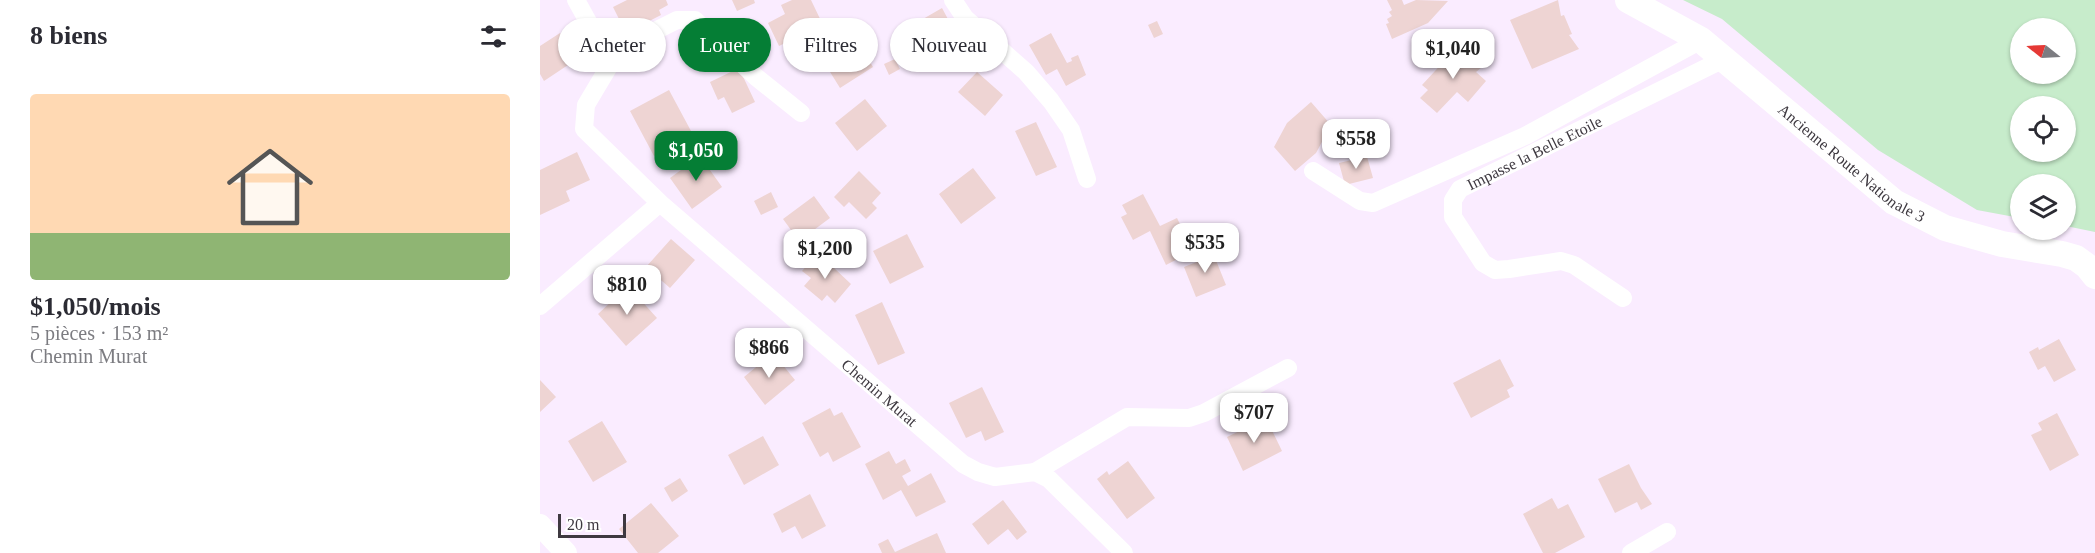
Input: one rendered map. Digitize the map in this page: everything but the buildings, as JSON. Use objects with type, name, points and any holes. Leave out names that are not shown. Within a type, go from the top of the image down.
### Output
[{"type":"main road","name":"Ancienne Route Nationale 3","points":[[1628,0],[1701,40],[1894,202],[1945,228],[2002,244],[2076,258],[2095,276]]},
{"type":"street","points":[[576,0],[586,18]]},
{"type":"street","points":[[953,0],[965,18],[1026,72],[1052,100],[1071,130],[1087,179]]},
{"type":"street","points":[[666,26],[677,20],[695,20],[756,77],[801,113]]},
{"type":"street","points":[[1313,171],[1360,201],[1373,203],[1525,136],[1701,40]]},
{"type":"street","name":"Impasse la Belle Etoile","points":[[1623,298],[1574,265],[1561,261],[1495,270],[1483,263],[1453,217],[1453,200],[1460,189],[1724,59]]},
{"type":"street","name":"Chemin Murat","points":[[606,72],[586,105],[584,129],[660,203],[963,464],[995,477],[1035,472]]},
{"type":"street","points":[[540,306],[660,203]]},
{"type":"street","points":[[1035,472],[1127,417],[1189,418],[1204,413],[1288,368]]},
{"type":"street","points":[[1035,472],[1048,479],[1124,553]]},
{"type":"street","points":[[540,525],[566,553]]},
{"type":"street","points":[[1631,553],[1666,532]]},
{"type":"green space","points":[[1683,0],[2095,0],[2095,232],[2076,228],[2076,174],[2010,174],[2010,216],[1977,210],[1878,150],[1722,19]]}]
